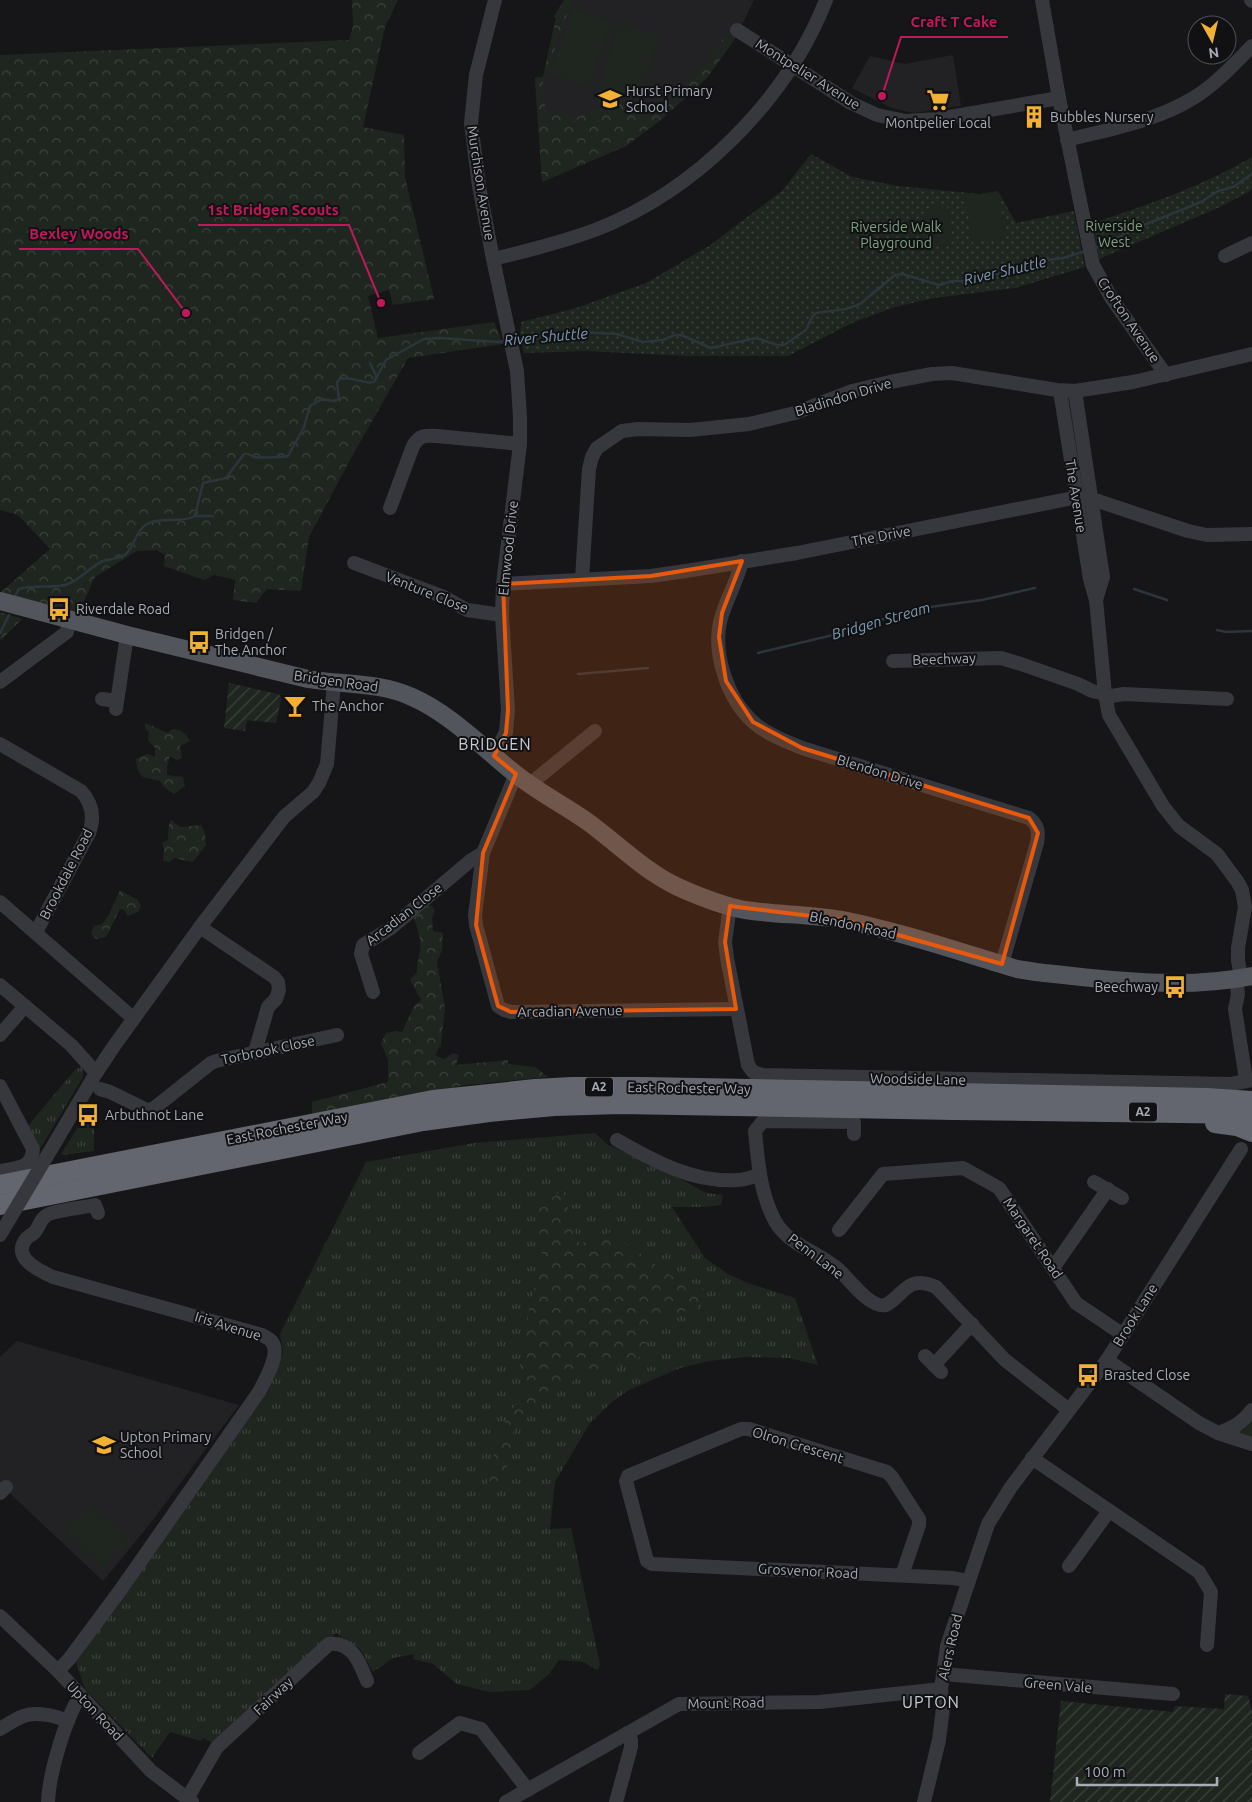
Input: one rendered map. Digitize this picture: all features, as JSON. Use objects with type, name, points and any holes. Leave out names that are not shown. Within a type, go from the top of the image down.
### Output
[{"type":"highway","points":[[1207,1098],[1250,1085]]},
{"type":"highway","name":"East Rochester Way","points":[[0,1185],[376,1110],[433,1100],[535,1089],[644,1087],[1207,1098]]},
{"type":"highway","name":"A2","points":[[1207,1098],[1252,1101]]},
{"type":"highway","name":"East Rochester Way","points":[[0,1205],[358,1133],[423,1121],[498,1111],[554,1106],[620,1104],[1033,1110]]},
{"type":"highway","points":[[1033,1110],[1074,1118],[1203,1121],[1237,1126],[1252,1132]]},
{"type":"highway","name":"A2","points":[[1033,1110],[1252,1114]]},
{"type":"main road","name":"Bridgen Road","points":[[8,604],[308,679],[334,684],[363,684],[412,696],[431,706],[494,756]]},
{"type":"main road","name":"Blendon Road","points":[[494,756],[523,779],[589,823],[663,879],[730,906],[744,910],[844,920],[1036,972],[1130,981],[1180,983],[1243,978]]},
{"type":"street","name":"Murchison Avenue","points":[[495,0],[476,75],[471,123],[479,186],[510,337]]},
{"type":"street","points":[[493,259],[542,248],[596,229],[646,205],[698,170],[746,126],[792,66],[818,21],[826,0]]},
{"type":"street","name":"Crofton Avenue","points":[[1042,0],[1088,250],[1093,265],[1112,299],[1166,375]]},
{"type":"street","name":"Montpelier Avenue","points":[[737,30],[851,103],[877,115],[906,121],[938,119],[1059,98]]},
{"type":"street","points":[[1067,140],[1160,115],[1186,102],[1218,80],[1252,46]]},
{"type":"street","points":[[1225,256],[1252,243]]},
{"type":"street","name":"Elmwood Drive","points":[[494,756],[506,732],[508,710],[502,615],[503,584],[520,444],[518,371],[510,337]]},
{"type":"street","name":"Bladindon Drive","points":[[582,579],[589,468],[597,448],[622,431],[638,429],[690,430],[749,424],[795,412],[852,392],[932,374],[952,373],[1060,391],[1075,391],[1166,375],[1252,354]]},
{"type":"street","name":"The Avenue","points":[[1060,391],[1090,580],[1096,600],[1105,696]]},
{"type":"street","name":"The Avenue","points":[[1075,391],[1103,577],[1096,600]]},
{"type":"street","points":[[390,508],[412,446],[420,437],[426,435],[520,444]]},
{"type":"street","name":"The Drive","points":[[503,584],[660,575],[798,553],[1076,496],[1091,498],[1188,531],[1207,535],[1252,534]]},
{"type":"street","name":"Blendon Drive","points":[[742,561],[739,574],[722,613],[718,638],[720,660],[726,681],[741,708],[753,722],[768,732],[802,748],[1017,814],[1034,822],[1038,833],[1036,842],[1002,964]]},
{"type":"street","name":"Venture Close","points":[[354,562],[444,597],[467,610],[502,615]]},
{"type":"street","points":[[0,682],[67,632],[69,620]]},
{"type":"street","points":[[102,699],[116,705],[128,635]]},
{"type":"street","name":"Beechway","points":[[893,661],[1001,658],[1105,696]]},
{"type":"street","points":[[0,1235],[96,1073],[133,1018],[284,817],[313,792],[319,783],[327,764],[329,751],[334,684]]},
{"type":"street","points":[[1227,699],[1124,694],[1105,696],[1109,715],[1163,806],[1180,826],[1217,854],[1238,881],[1242,890],[1245,907],[1238,948],[1238,960],[1243,978],[1235,1009],[1250,1085]]},
{"type":"street","points":[[523,779],[595,731]]},
{"type":"street","name":"Brookdale Road","points":[[0,744],[81,791],[92,810],[89,833],[36,932]]},
{"type":"street","name":"Arcadian Avenue","points":[[523,779],[482,853],[475,914],[476,925],[498,1006],[512,1012],[736,1009]]},
{"type":"street","name":"Arcadian Close","points":[[373,992],[361,954],[363,945],[390,928],[482,853]]},
{"type":"street","points":[[0,902],[133,1018]]},
{"type":"street","name":"Woodside Lane","points":[[730,906],[725,942],[736,1009],[748,1065],[753,1072],[766,1076],[1250,1085]]},
{"type":"street","points":[[200,927],[274,977],[278,982],[279,990],[276,999],[268,1007],[254,1052]]},
{"type":"street","points":[[0,985],[71,1045],[96,1073]]},
{"type":"street","points":[[0,1035],[25,1006]]},
{"type":"street","name":"Torbrook Close","points":[[100,1090],[110,1092],[147,1110],[153,1109],[211,1063],[337,1035]]},
{"type":"street","points":[[0,1086],[33,1150],[32,1157],[24,1166],[0,1171]]},
{"type":"street","name":"Penn Lane","points":[[854,1134],[854,1122],[763,1121],[755,1131],[760,1175],[764,1195],[776,1222],[792,1240],[830,1262],[874,1304],[886,1305],[908,1286],[929,1284],[941,1291],[972,1324]]},
{"type":"street","points":[[617,1140],[652,1160],[694,1176],[708,1179],[738,1180],[760,1175]]},
{"type":"street","name":"Brook Lane","points":[[968,1581],[988,1524],[1011,1487],[1107,1360],[1241,1149]]},
{"type":"street","name":"Margaret Road","points":[[839,1230],[883,1174],[963,1168],[1000,1188],[1076,1303],[1122,1334]]},
{"type":"street","points":[[1094,1182],[1122,1198]]},
{"type":"street","points":[[1053,1268],[1108,1189]]},
{"type":"street","name":"Iris Avenue","points":[[58,1671],[70,1658],[118,1592],[259,1392],[270,1370],[276,1351],[272,1341],[262,1335],[53,1277],[32,1267],[23,1256],[22,1246],[26,1239],[48,1214],[95,1205],[98,1213]]},
{"type":"street","points":[[933,1365],[972,1324],[1009,1363],[1069,1410]]},
{"type":"street","points":[[1107,1360],[1200,1423],[1218,1433],[1252,1444]]},
{"type":"street","points":[[1218,1433],[1230,1430],[1242,1422],[1252,1410]]},
{"type":"street","name":"Olron Crescent","points":[[647,1561],[626,1481],[628,1476],[741,1429],[749,1428],[887,1472],[919,1519],[919,1525],[902,1576]]},
{"type":"street","points":[[1032,1458],[1199,1572],[1210,1592],[1207,1645]]},
{"type":"street","points":[[1069,1566],[1109,1511]]},
{"type":"street","name":"Grosvenor Road","points":[[647,1561],[652,1564],[953,1578],[968,1581]]},
{"type":"street","name":"Alers Road","points":[[924,1802],[940,1734],[943,1708],[940,1689],[947,1646],[968,1581]]},
{"type":"street","name":"Upton Road","points":[[0,1616],[58,1671],[151,1771],[190,1800]]},
{"type":"street","name":"Fairway","points":[[190,1800],[216,1748],[328,1644],[336,1643],[350,1649],[356,1657],[367,1681]]},
{"type":"street","name":"Green Vale","points":[[943,1674],[1173,1694]]},
{"type":"street","name":"Mount Road","points":[[506,1802],[679,1704],[820,1702],[940,1689]]},
{"type":"street","points":[[48,1802],[50,1778],[73,1707],[80,1696]]},
{"type":"street","points":[[0,1729],[22,1716],[30,1715],[55,1716],[68,1721]]},
{"type":"street","points":[[420,1753],[460,1723],[481,1729],[528,1790]]},
{"type":"street","points":[[616,1802],[631,1747],[631,1740],[627,1733]]},
{"type":"highlighted area","points":[[742,561],[722,613],[719,637],[726,681],[753,722],[802,748],[1029,818],[1038,833],[1002,964],[844,920],[730,906],[725,942],[736,1009],[511,1012],[498,1006],[476,925],[483,853],[516,774],[494,756],[506,733],[508,710],[503,584],[651,576]]},
{"type":"shaded area","name":"Hurst Primary School","points":[[564,0],[754,0],[736,37],[711,73],[662,119],[626,146],[542,182],[535,78],[543,77],[556,18],[554,17]]},
{"type":"shaded area","points":[[953,55],[961,106],[914,113],[892,108],[852,88],[870,56],[904,64]]},
{"type":"shaded area","name":"Upton Primary School","points":[[17,1341],[239,1405],[149,1525],[103,1581],[0,1484],[0,1357]]},
{"type":"green space","points":[[352,0],[398,0],[385,27],[363,127],[404,135],[405,177],[434,299],[393,305],[389,290],[368,296],[378,338],[494,322],[503,344],[408,358],[309,537],[301,591],[267,589],[256,603],[233,600],[235,580],[214,575],[204,580],[164,566],[165,555],[156,550],[137,551],[95,577],[78,614],[0,593],[50,549],[18,515],[0,510],[0,55],[349,40],[353,26]]},
{"type":"green space","points":[[564,0],[572,0],[543,83],[546,115],[558,112],[575,118],[621,100],[644,108],[676,98],[727,33],[736,37],[706,79],[662,119],[626,146],[542,182],[535,78],[543,77],[556,18],[554,17]]},
{"type":"green space","points":[[573,8],[612,21],[589,87],[550,74]]},
{"type":"green space","points":[[619,22],[660,35],[639,101],[598,88]]},
{"type":"green space","name":"Riverside Walk Playground","points":[[811,154],[852,177],[898,186],[980,194],[998,191],[1016,223],[1074,211],[1085,267],[1015,288],[934,298],[895,307],[852,323],[788,356],[686,356],[586,351],[524,353],[520,336],[521,322],[576,308],[646,283],[709,246],[782,191]]},
{"type":"green space","name":"Riverside West","points":[[1252,157],[1252,190],[1220,207],[1099,259],[1093,223],[1194,186]]},
{"type":"green space","points":[[998,191],[1006,237],[973,243],[965,197]]},
{"type":"green space","points":[[947,205],[953,242],[931,246],[924,209]]},
{"type":"green space","points":[[0,612],[22,619],[0,641]]},
{"type":"green space","points":[[229,683],[282,695],[276,723],[247,720],[245,731],[224,728]]},
{"type":"green space","points":[[145,723],[168,733],[172,729],[181,731],[190,741],[180,746],[182,758],[177,760],[170,756],[167,775],[183,777],[185,786],[174,794],[164,787],[160,781],[145,778],[138,770],[136,759],[147,754],[155,757],[155,748],[148,740],[149,732],[145,728]]},
{"type":"green space","points":[[171,820],[180,827],[201,825],[205,833],[206,845],[193,862],[174,858],[170,862],[163,861],[164,850],[162,843],[168,839]]},
{"type":"green space","points":[[120,890],[138,900],[141,906],[138,912],[128,916],[124,910],[120,909],[106,937],[96,939],[91,934],[94,926],[102,924],[108,916]]},
{"type":"green space","points":[[431,905],[435,910],[432,918],[433,931],[443,933],[442,950],[437,962],[445,1008],[441,1045],[435,1055],[444,1059],[453,1053],[459,1055],[456,1065],[508,1060],[508,1064],[535,1067],[548,1077],[465,1085],[312,1115],[312,1102],[388,1082],[388,1060],[381,1043],[386,1033],[402,1032],[414,1006],[421,1000],[410,980],[417,972],[420,954],[419,934],[414,918]]},
{"type":"green space","points":[[81,1067],[83,1077],[40,1149],[27,1127],[75,1070]]},
{"type":"green space","points":[[86,1114],[92,1114],[94,1123],[94,1151],[61,1154]]},
{"type":"green space","points":[[595,1133],[608,1145],[665,1170],[706,1193],[723,1195],[721,1205],[672,1207],[705,1258],[728,1274],[748,1283],[795,1298],[818,1365],[789,1358],[746,1357],[709,1361],[680,1368],[629,1390],[612,1402],[590,1423],[555,1482],[550,1529],[571,1528],[600,1664],[598,1670],[583,1662],[559,1660],[549,1674],[530,1690],[489,1692],[457,1684],[433,1664],[413,1659],[414,1654],[393,1658],[373,1672],[360,1649],[336,1633],[215,1744],[203,1738],[201,1741],[170,1732],[152,1758],[85,1689],[76,1662],[267,1393],[283,1353],[280,1334],[366,1162],[474,1143]]},
{"type":"green space","points":[[562,1191],[568,1201],[568,1219],[579,1243],[599,1239],[610,1232],[677,1280],[693,1283],[705,1290],[698,1308],[660,1317],[650,1333],[640,1357],[623,1367],[613,1360],[602,1375],[586,1371],[543,1402],[528,1407],[515,1425],[503,1485],[493,1496],[487,1489],[498,1441],[509,1413],[525,1395],[520,1364],[530,1301],[537,1280],[542,1252],[538,1227],[538,1207]]},
{"type":"green space","points":[[1252,1416],[1252,1442],[1234,1433]]},
{"type":"green space","points":[[91,1504],[129,1540],[102,1569],[64,1531]]},
{"type":"green space","points":[[1225,1694],[1248,1696],[1252,1712],[1252,1802],[1050,1802],[1061,1701],[1173,1712],[1175,1706],[1224,1709]]},
{"type":"waterway","name":"River Shuttle","points":[[1093,248],[1201,202],[1218,191],[1233,187],[1252,174]]},
{"type":"waterway","name":"River Shuttle","points":[[516,339],[578,332],[617,334],[643,342],[663,340],[675,335],[681,335],[711,348],[756,338],[777,345],[784,345],[806,330],[816,313],[846,309],[860,304],[895,275],[902,274],[939,285],[952,281],[963,281],[1018,270],[1040,261],[1063,258],[1086,251]]},
{"type":"waterway","name":"River Shuttle","points":[[195,516],[203,483],[226,478],[244,454],[253,457],[288,456],[304,427],[310,406],[322,399],[334,401],[339,399],[337,383],[339,379],[348,378],[370,383],[374,382],[386,360],[424,339],[505,341]]},
{"type":"waterway","points":[[370,363],[377,378]]},
{"type":"waterway","points":[[195,516],[213,516]]},
{"type":"waterway","name":"River Shuttle","points":[[15,596],[19,589],[68,584],[103,561],[125,555],[140,531],[147,524],[158,520],[183,520],[195,516]]},
{"type":"waterway","name":"Bridgen Stream","points":[[758,653],[837,634],[915,609],[982,600],[1035,588]]},
{"type":"waterway","name":"Bridgen Stream","points":[[1134,589],[1167,600]]},
{"type":"waterway","name":"River Shuttle","points":[[0,633],[9,615]]},
{"type":"waterway","name":"Bridgen Stream","points":[[1217,630],[1226,632],[1252,631]]},
{"type":"waterway","name":"Bridgen Stream","points":[[578,674],[648,668]]},
{"type":"place","name":"Craft T Cake","points":[[882,96]]},
{"type":"place","name":"Hurst Primary School","points":[[610,99]]},
{"type":"place","name":"Montpelier Local","points":[[938,100]]},
{"type":"place","name":"Bubbles Nursery","points":[[1034,117]]},
{"type":"place","name":"1st Bridgen Scouts","points":[[381,303]]},
{"type":"place","name":"Bexley Woods","points":[[186,313]]},
{"type":"place","name":"Riverdale Road","points":[[59,609]]},
{"type":"place","name":"Bridgen / The Anchor","points":[[199,642]]},
{"type":"place","name":"The Anchor","points":[[295,706]]},
{"type":"place","name":"Beechway","points":[[1175,987]]},
{"type":"place","name":"Arbuthnot Lane","points":[[88,1115]]},
{"type":"place","name":"Brasted Close","points":[[1088,1375]]},
{"type":"place","name":"Upton Primary School","points":[[104,1445]]},
{"type":"district","name":"BRIDGEN","points":[[495,744]]},
{"type":"district","name":"UPTON","points":[[931,1702]]}]
